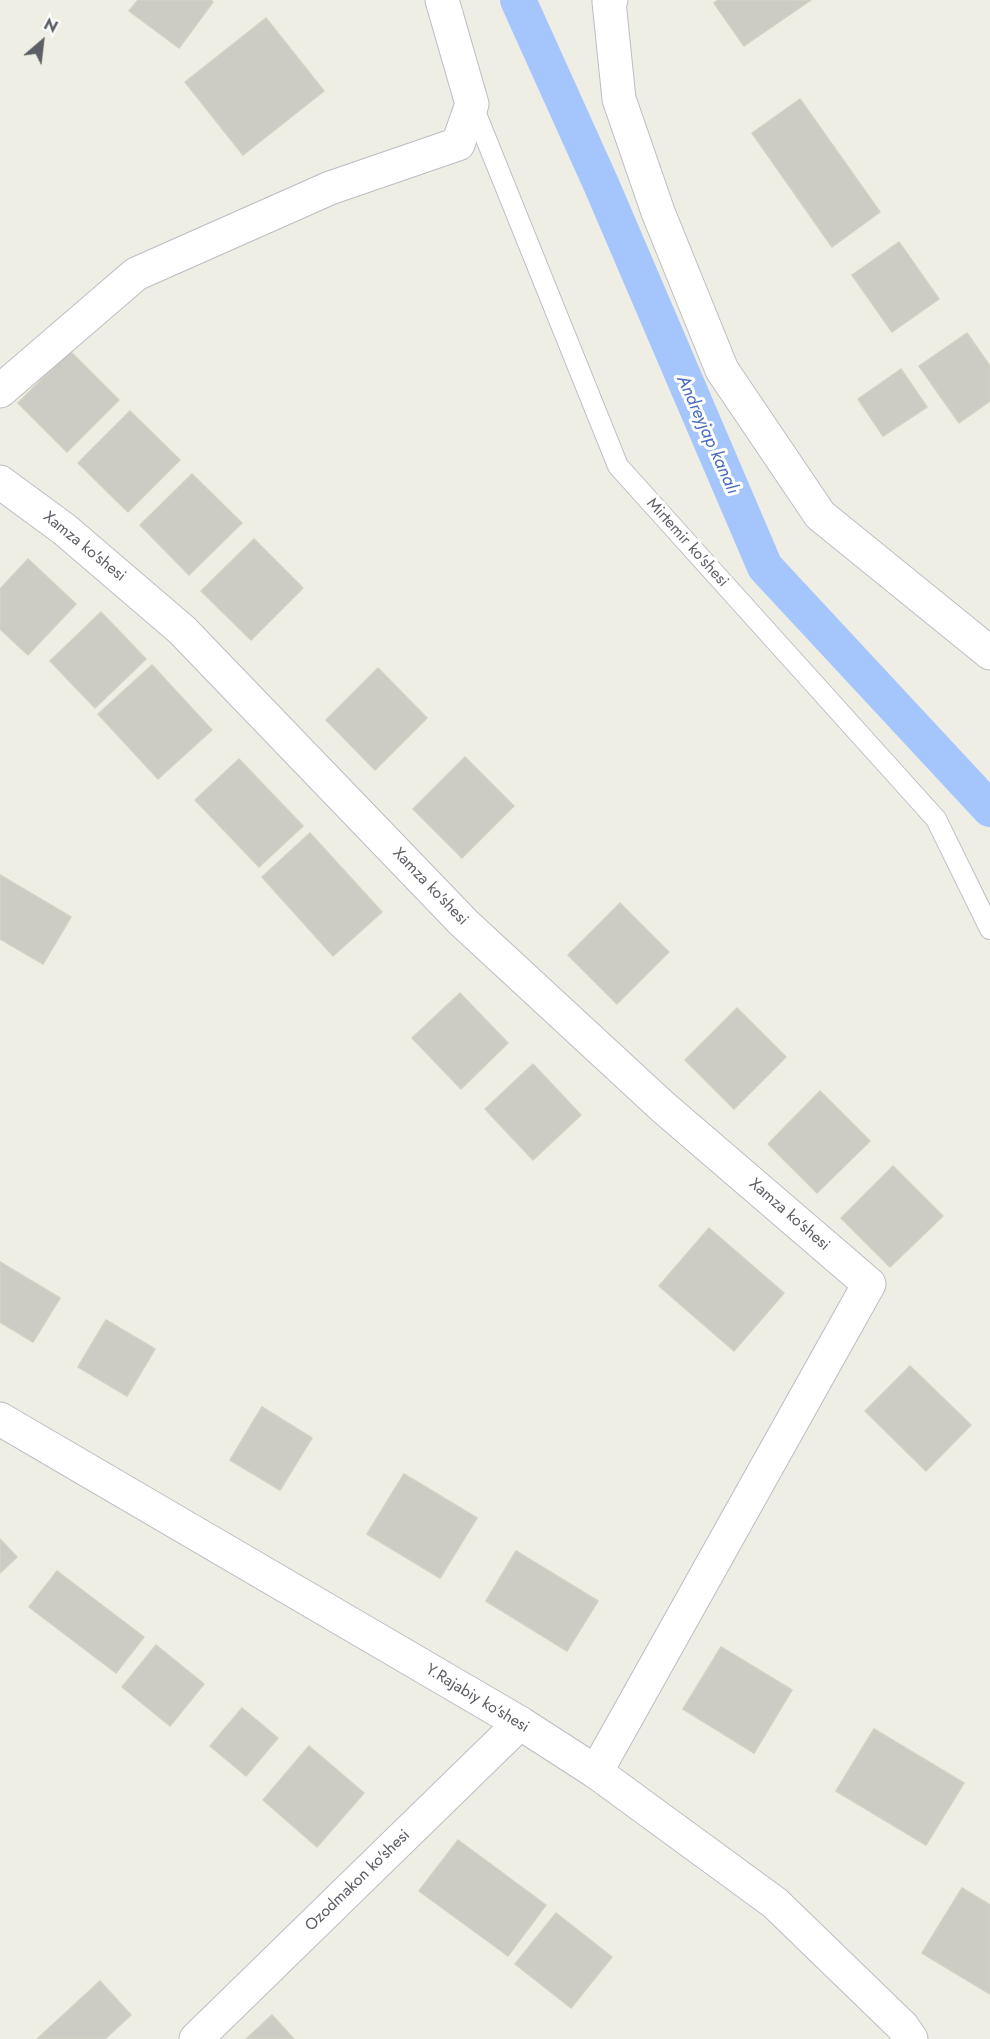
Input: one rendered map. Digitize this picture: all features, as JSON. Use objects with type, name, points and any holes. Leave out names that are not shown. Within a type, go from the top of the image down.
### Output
[{"type":"street","name":"Mirtemir ko'shesi","points":[[442,0],[472,104]]},
{"type":"street","points":[[610,1],[619,99],[658,212],[722,370],[820,515],[990,653]]},
{"type":"street","points":[[0,391],[136,274],[330,188],[458,144],[472,104]]},
{"type":"street","name":"Xamza ko'shesi","points":[[0,482],[64,529],[182,630],[464,923],[663,1107],[869,1284],[596,1772]]},
{"type":"street","name":"Y.Rajabiy ko'shesi","points":[[0,1419],[520,1723],[596,1772],[775,1904],[902,2026],[911,2039]]},
{"type":"street","name":"Ozodmakon ko'shesi","points":[[196,2039],[520,1723]]},
{"type":"lane","name":"Mirtemir ko'shesi","points":[[472,104],[618,466],[936,819],[990,929]]},
{"type":"building","points":[[138,0],[211,0],[213,2],[179,48],[129,11]]},
{"type":"building","points":[[718,0],[811,0],[744,46],[714,3]]},
{"type":"building","points":[[266,18],[324,91],[243,155],[185,82]]},
{"type":"building","points":[[800,99],[880,212],[832,247],[752,133]]},
{"type":"building","points":[[899,242],[939,299],[892,332],[852,275]]},
{"type":"building","points":[[967,333],[990,366],[990,401],[959,423],[919,366]]},
{"type":"building","points":[[70,351],[119,400],[67,452],[18,403]]},
{"type":"building","points":[[901,369],[927,407],[883,436],[858,399]]},
{"type":"building","points":[[130,411],[180,460],[128,512],[78,463]]},
{"type":"building","points":[[192,474],[242,523],[189,575],[140,525]]},
{"type":"building","points":[[254,539],[303,588],[251,640],[201,591]]},
{"type":"building","points":[[28,559],[76,604],[28,655],[0,629],[0,589]]},
{"type":"building","points":[[101,612],[146,659],[95,708],[50,661]]},
{"type":"building","points":[[152,665],[212,730],[158,779],[98,714]]},
{"type":"building","points":[[378,668],[427,718],[375,770],[326,720]]},
{"type":"building","points":[[465,757],[514,806],[462,858],[413,809]]},
{"type":"building","points":[[239,759],[303,826],[259,867],[195,800]]},
{"type":"building","points":[[310,833],[382,912],[333,956],[262,877]]},
{"type":"building","points":[[0,875],[71,917],[43,964],[0,939]]},
{"type":"building","points":[[620,903],[669,952],[617,1004],[568,955]]},
{"type":"building","points":[[460,993],[508,1043],[461,1089],[412,1038]]},
{"type":"building","points":[[737,1008],[786,1057],[734,1109],[685,1060]]},
{"type":"building","points":[[533,1064],[581,1115],[533,1160],[485,1109]]},
{"type":"building","points":[[820,1091],[870,1141],[817,1193],[768,1144]]},
{"type":"building","points":[[893,1166],[943,1216],[890,1267],[841,1218]]},
{"type":"building","points":[[709,1228],[784,1293],[734,1351],[659,1286]]},
{"type":"building","points":[[0,1262],[60,1298],[33,1342],[0,1322]]},
{"type":"building","points":[[106,1320],[155,1349],[127,1396],[78,1367]]},
{"type":"building","points":[[910,1366],[971,1425],[926,1471],[865,1411]]},
{"type":"building","points":[[262,1407],[312,1438],[280,1490],[230,1460]]},
{"type":"building","points":[[404,1474],[477,1518],[440,1578],[367,1534]]},
{"type":"building","points":[[0,1539],[17,1557],[0,1573]]},
{"type":"building","points":[[516,1551],[598,1601],[567,1651],[486,1601]]},
{"type":"building","points":[[57,1571],[144,1637],[116,1673],[29,1607]]},
{"type":"building","points":[[156,1645],[204,1684],[170,1726],[122,1687]]},
{"type":"building","points":[[721,1647],[792,1690],[754,1753],[683,1709]]},
{"type":"building","points":[[242,1708],[278,1738],[246,1776],[210,1746]]},
{"type":"building","points":[[874,1729],[964,1783],[926,1845],[836,1791]]},
{"type":"building","points":[[309,1746],[364,1793],[317,1847],[263,1800]]},
{"type":"building","points":[[458,1840],[546,1905],[508,1956],[419,1891]]},
{"type":"building","points":[[962,1888],[990,1905],[990,1994],[922,1953]]},
{"type":"building","points":[[556,1913],[612,1957],[571,2008],[515,1964]]},
{"type":"building","points":[[100,1981],[131,2015],[105,2039],[37,2039]]},
{"type":"building","points":[[272,2015],[294,2039],[246,2039]]},
{"type":"waterway","name":"Andreyjap kanalı","points":[[518,0],[601,184],[765,567],[990,809]]}]
